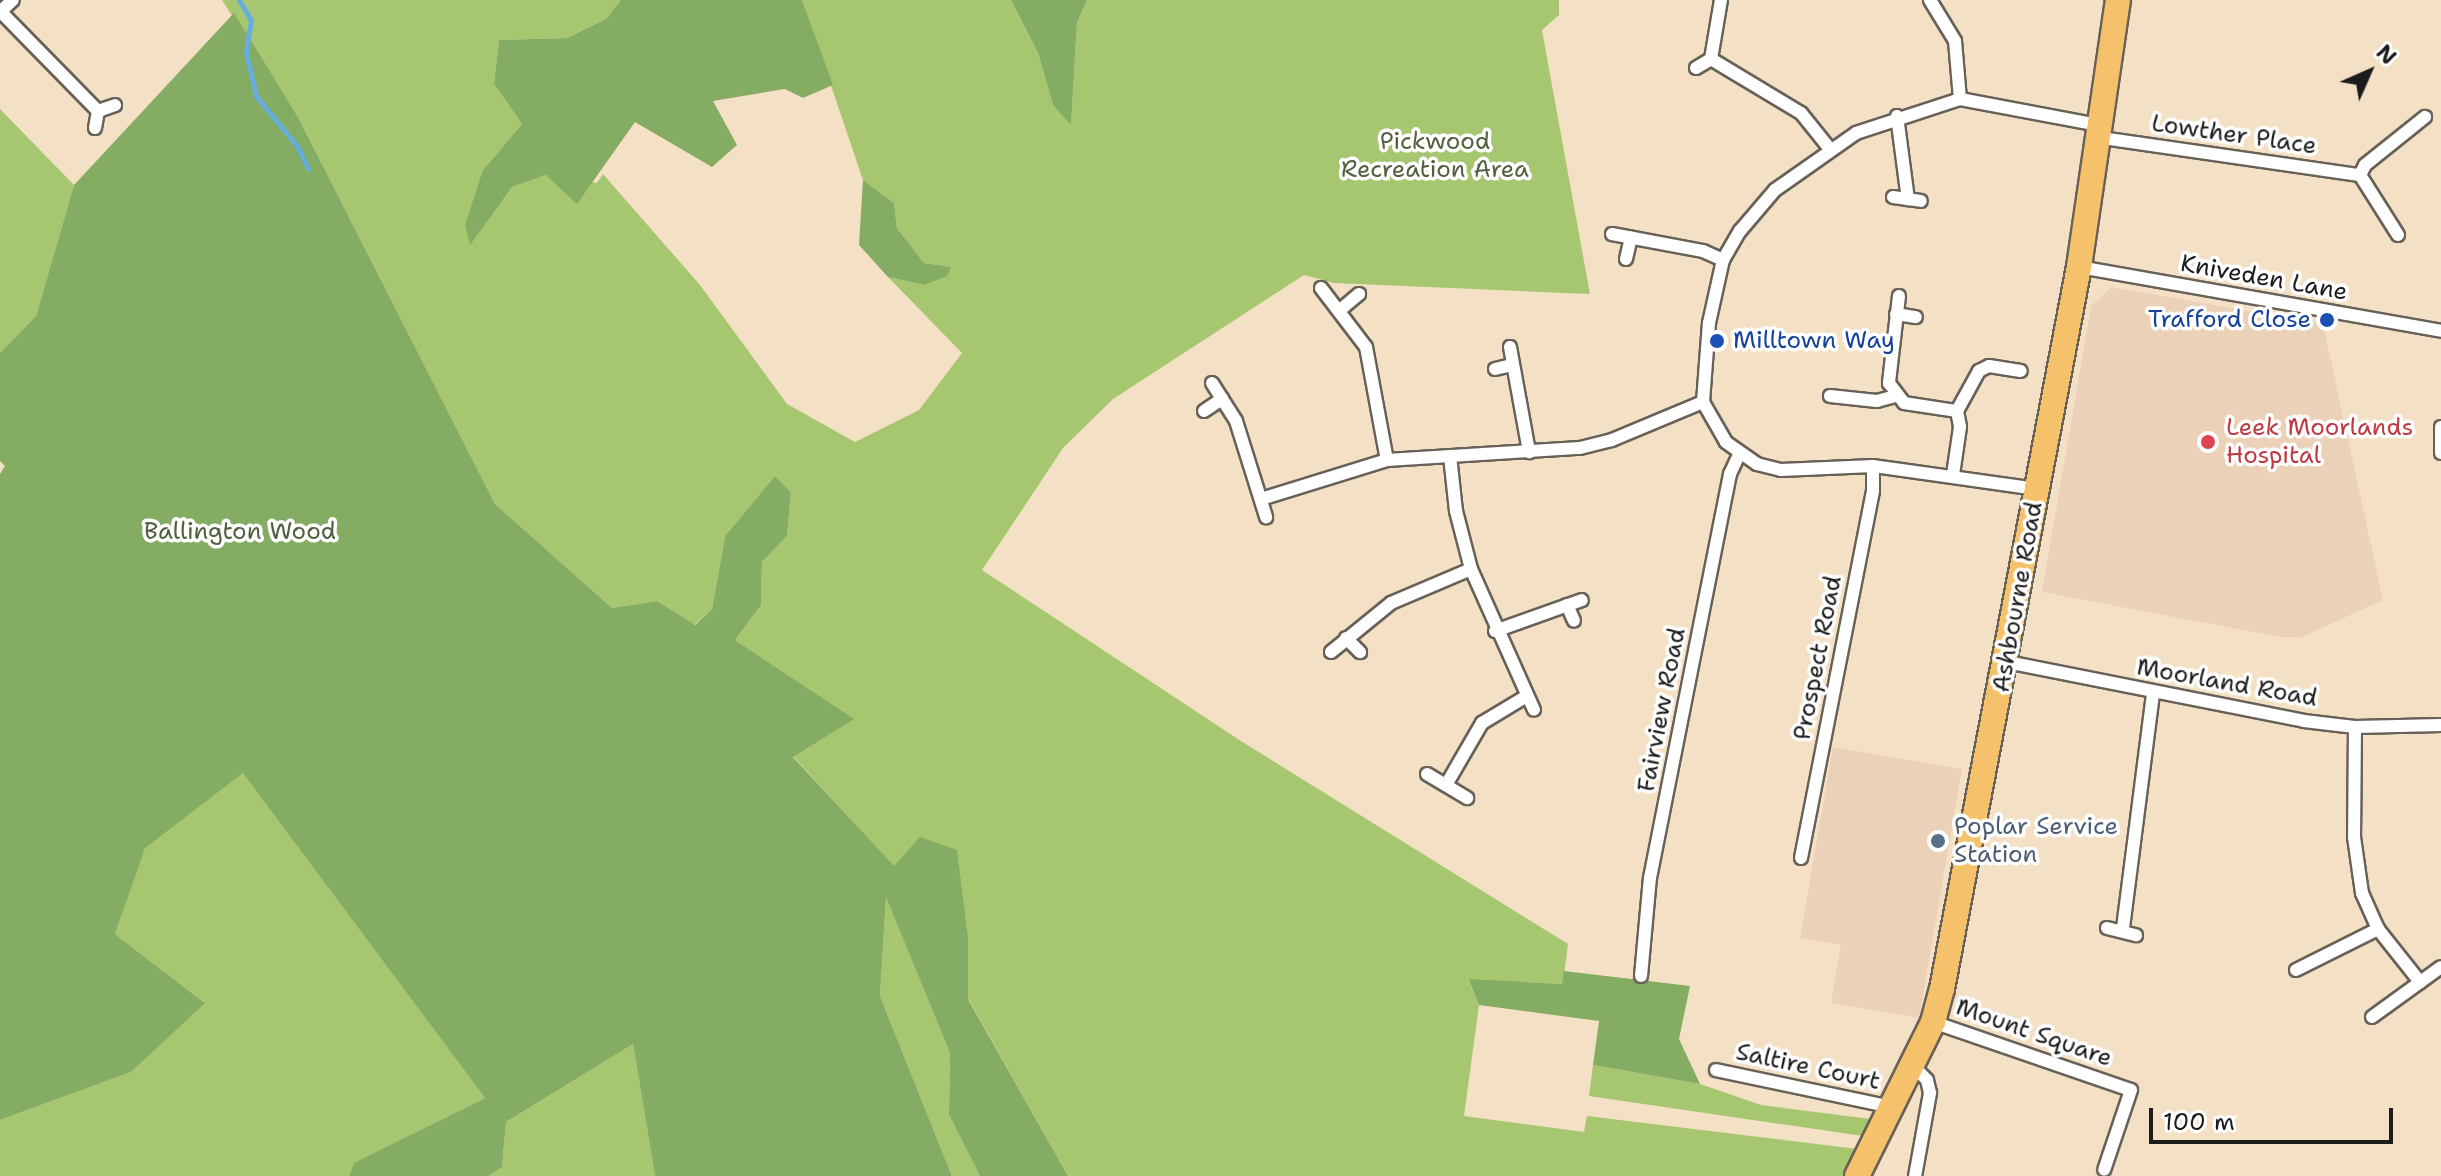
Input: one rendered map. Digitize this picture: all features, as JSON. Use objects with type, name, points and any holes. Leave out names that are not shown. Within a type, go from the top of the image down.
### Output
[{"type":"highway","name":"Ashbourne Road","points":[[1857,1176],[1933,1022],[2007,662],[2079,267],[2103,132],[2118,0]]},
{"type":"street","points":[[13,0],[0,11],[98,111]]},
{"type":"street","points":[[1696,68],[1711,59],[1721,0]]},
{"type":"street","points":[[1930,0],[1955,41],[1960,99],[1897,116],[1829,148],[1761,205],[1723,260],[1702,365],[1703,402],[1739,455],[1781,470],[1873,466],[2037,489]]},
{"type":"street","points":[[1711,59],[1801,113],[1829,148]]},
{"type":"street","name":"Lowther Place","points":[[1960,99],[2103,132],[2360,175]]},
{"type":"street","points":[[98,111],[115,105]]},
{"type":"street","points":[[95,128],[98,111]]},
{"type":"street","points":[[1893,197],[1914,200],[1897,116]]},
{"type":"street","points":[[2398,235],[2360,175],[2365,165],[2425,117]]},
{"type":"street","points":[[1612,234],[1703,251],[1723,260]]},
{"type":"street","points":[[1626,259],[1631,238]]},
{"type":"street","name":"Kniveden Lane","points":[[2079,267],[2441,331]]},
{"type":"street","points":[[1321,288],[1366,347],[1387,460]]},
{"type":"street","points":[[1340,310],[1359,294]]},
{"type":"street","points":[[1896,396],[1888,368],[1899,296]]},
{"type":"street","points":[[1896,314],[1916,317]]},
{"type":"street","points":[[1510,347],[1529,452]]},
{"type":"street","points":[[1495,369],[1513,365]]},
{"type":"street","points":[[1953,475],[1960,427],[1957,411],[1979,371],[1989,366],[2021,371]]},
{"type":"street","points":[[1212,383],[1236,421],[1266,517]]},
{"type":"street","points":[[1830,396],[1877,401],[1896,396],[1916,406],[1957,411]]},
{"type":"street","points":[[1204,411],[1222,399]]},
{"type":"street","points":[[1261,499],[1387,460],[1529,452],[1612,440],[1703,402]]},
{"type":"street","points":[[2441,427],[2441,453]]},
{"type":"street","name":"Fairview Road","points":[[1641,976],[1650,878],[1730,474],[1739,455]]},
{"type":"street","points":[[1450,456],[1456,511],[1471,569],[1495,631],[1534,710]]},
{"type":"street","name":"Prospect Road","points":[[1801,858],[1873,491],[1873,466]]},
{"type":"street","points":[[1331,652],[1407,594],[1471,569]]},
{"type":"street","points":[[1495,631],[1582,600]]},
{"type":"street","points":[[1567,605],[1574,621]]},
{"type":"street","points":[[1346,638],[1360,652]]},
{"type":"street","name":"Moorland Road","points":[[2007,662],[2153,693],[2355,727],[2441,725]]},
{"type":"street","points":[[2123,928],[2153,693]]},
{"type":"street","points":[[1446,785],[1482,723],[1527,696]]},
{"type":"street","points":[[2355,727],[2355,867],[2378,929],[2420,982]]},
{"type":"street","points":[[1427,774],[1467,798]]},
{"type":"street","points":[[2107,928],[2123,928],[2136,935]]},
{"type":"street","points":[[2296,970],[2378,929]]},
{"type":"street","points":[[2372,1017],[2441,967]]},
{"type":"street","name":"Mount Square","points":[[1933,1022],[2131,1090],[2104,1170]]},
{"type":"street","points":[[1912,1065],[1927,1080],[1930,1093],[1915,1176]]},
{"type":"street","name":"Saltire Court","points":[[1716,1070],[1891,1107]]},
{"type":"shaded area","name":"Leek Moorlands Hospital","points":[[2111,287],[2323,324],[2383,600],[2302,637],[2280,637],[2042,592],[2091,306]]},
{"type":"shaded area","points":[[1833,747],[1962,769],[1919,1018],[1831,1003],[1841,945],[1800,938]]},
{"type":"green space","name":"Pickwood Recreation Area","points":[[222,0],[621,0],[606,19],[567,38],[499,40],[494,84],[522,124],[483,170],[469,244],[512,187],[546,175],[597,183],[603,174],[700,285],[787,404],[855,442],[919,410],[962,353],[888,277],[924,285],[950,267],[924,263],[897,228],[894,203],[863,180],[802,0],[1011,0],[1038,53],[1053,105],[1071,124],[1077,23],[1087,0],[1559,0],[1559,15],[1542,30],[1590,294],[1334,283],[1304,275],[1113,399],[1063,448],[982,570],[1244,743],[1568,944],[1563,984],[1468,980],[1479,1005],[1464,1116],[1584,1132],[1587,1116],[1857,1149],[1845,1176],[1068,1176],[968,998],[968,937],[894,867],[793,756],[853,719],[735,640],[761,605],[762,562],[787,536],[791,492],[775,476],[725,536],[712,609],[694,625],[657,601],[612,608],[495,504],[299,119]]},
{"type":"green space","points":[[621,0],[802,0],[833,85],[803,98],[785,89],[713,101],[737,145],[712,167],[635,122],[577,204],[546,175],[512,187],[470,245],[465,225],[483,170],[522,124],[494,84],[499,40],[567,38],[606,19]]},
{"type":"green space","points":[[1011,0],[1087,0],[1077,23],[1071,125],[1053,105],[1038,53]]},
{"type":"green space","name":"Ballington Wood","points":[[234,13],[299,119],[495,504],[612,608],[657,601],[695,625],[712,609],[725,536],[775,476],[791,492],[787,536],[762,562],[761,605],[735,640],[854,719],[793,757],[894,866],[920,837],[957,850],[968,937],[968,999],[1068,1176],[980,1176],[949,1115],[950,1053],[886,897],[880,996],[952,1176],[655,1176],[633,1044],[506,1122],[502,1167],[489,1176],[349,1176],[354,1163],[485,1098],[243,773],[145,848],[115,934],[205,1003],[131,1072],[0,1120],[0,474],[5,466],[0,461],[0,353],[36,316],[74,185]]},
{"type":"green space","points":[[0,109],[74,185],[36,316],[0,353]]},
{"type":"green space","points":[[863,180],[894,203],[897,228],[924,263],[951,267],[947,276],[924,285],[888,277],[859,245]]},
{"type":"green space","points":[[243,772],[485,1098],[355,1163],[349,1176],[0,1176],[0,1120],[131,1072],[204,1002],[115,934],[144,848]]},
{"type":"green space","points":[[886,896],[950,1053],[949,1115],[980,1176],[952,1176],[880,996]]},
{"type":"green space","points":[[1564,971],[1690,986],[1679,1039],[1700,1084],[1593,1065],[1599,1021],[1479,1005],[1468,979],[1562,984]]},
{"type":"green space","points":[[633,1044],[655,1176],[489,1176],[502,1167],[506,1122]]},
{"type":"green space","points":[[1593,1065],[1700,1084],[1761,1105],[1871,1119],[1863,1136],[1589,1096]]},
{"type":"waterway","points":[[239,0],[251,20],[246,53],[256,96],[297,146],[308,169]]},
{"type":"place","name":"Trafford Close","points":[[2327,320]]},
{"type":"place","name":"Milltown Way","points":[[1717,341]]},
{"type":"place","name":"Leek Moorlands Hospital","points":[[2208,442]]},
{"type":"place","name":"Poplar Service Station","points":[[1938,841]]}]
